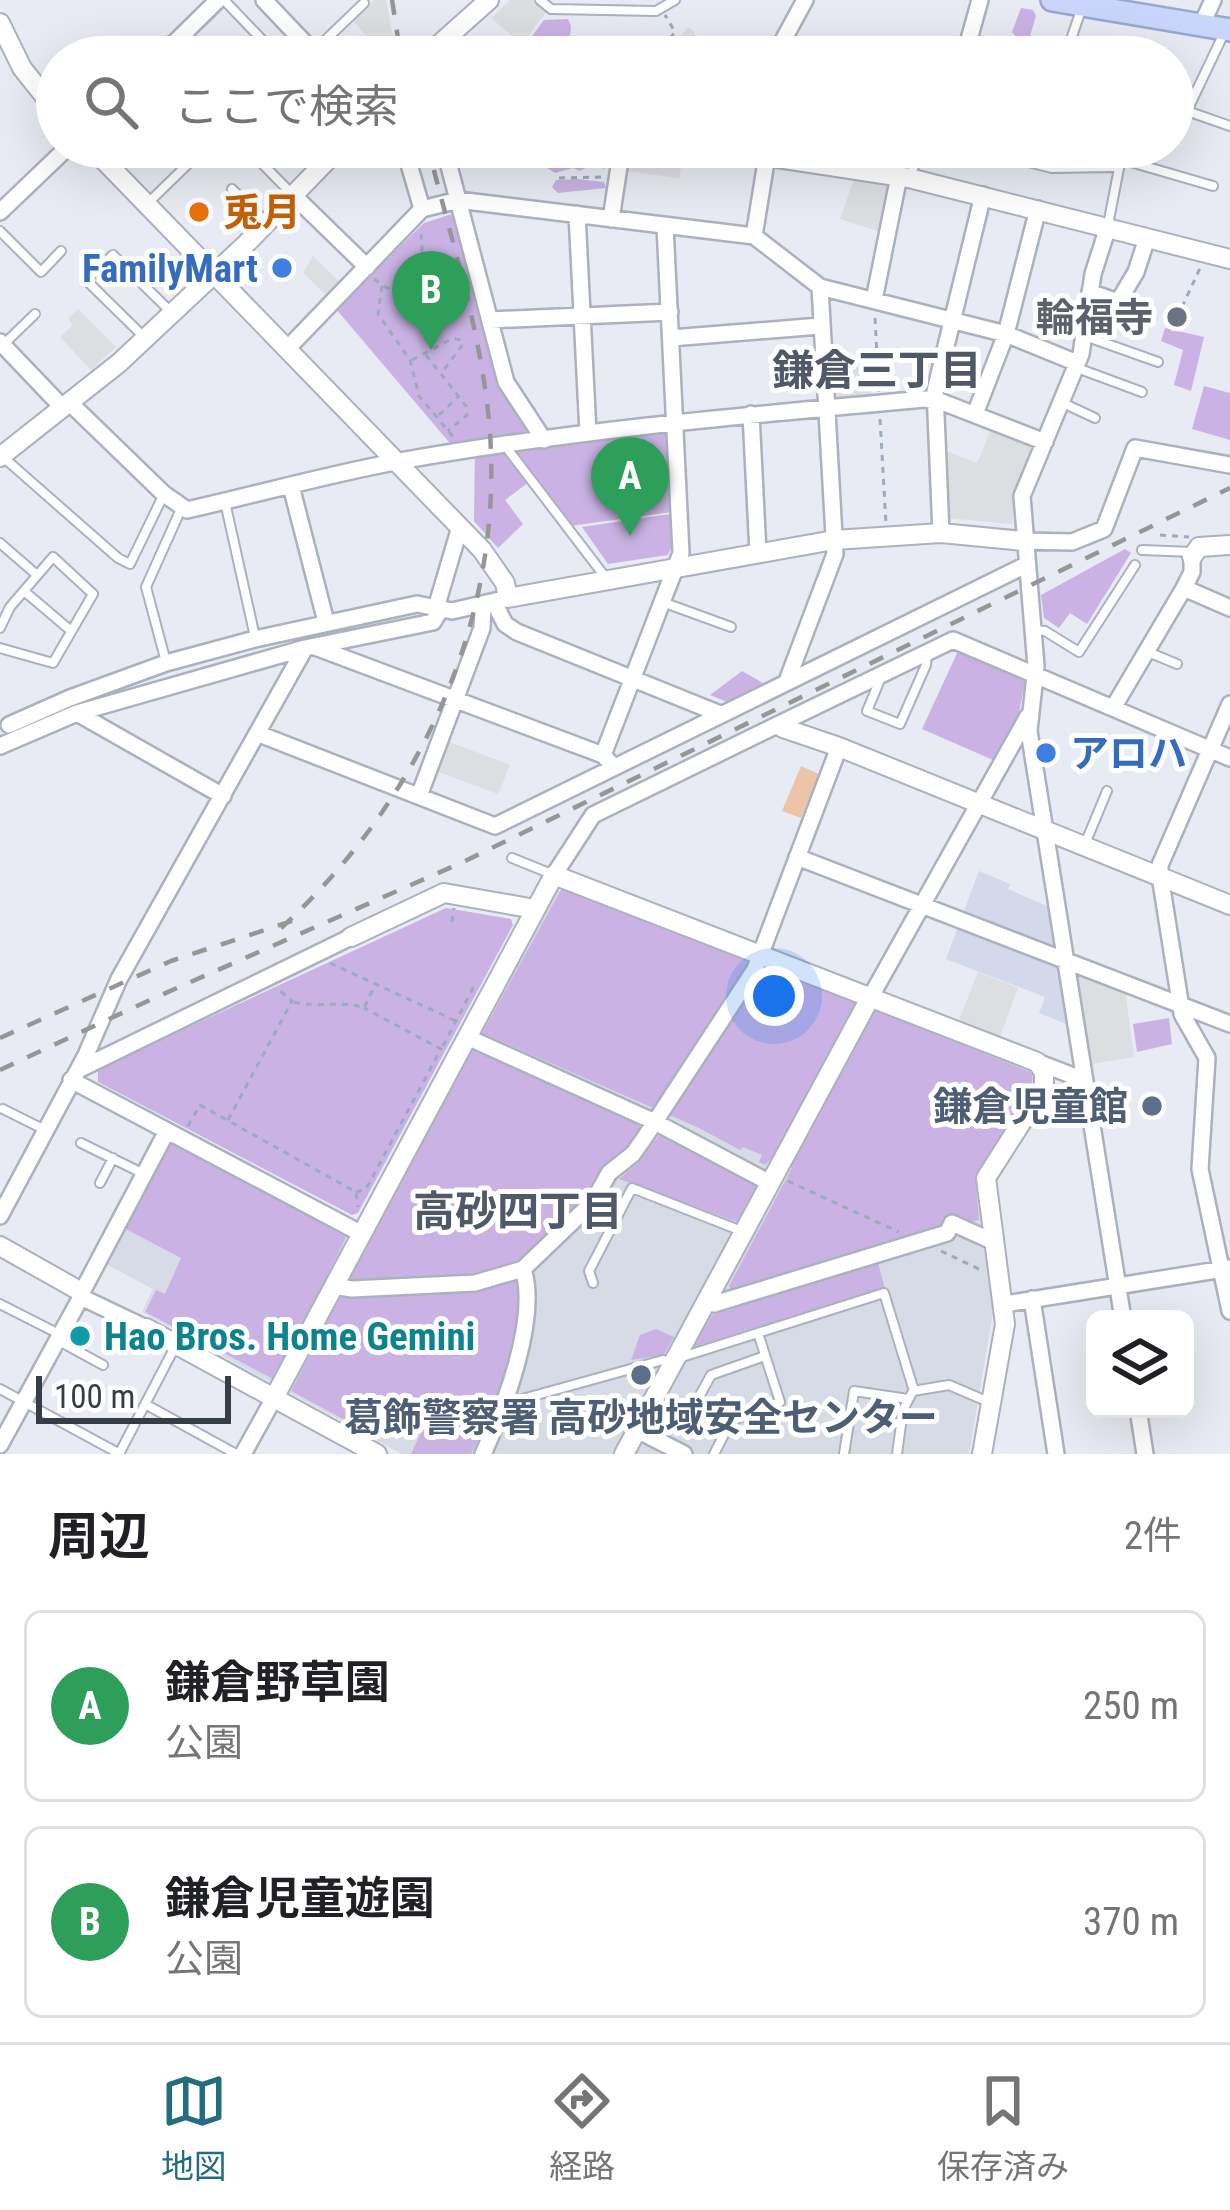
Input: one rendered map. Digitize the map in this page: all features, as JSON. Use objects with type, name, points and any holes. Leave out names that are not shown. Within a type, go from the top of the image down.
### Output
[{"type":"main road","points":[[1052,0],[1228,30]]},
{"type":"street","points":[[181,36],[221,0]]},
{"type":"street","points":[[264,0],[298,36]]},
{"type":"street","points":[[449,36],[489,0]]},
{"type":"street","points":[[786,36],[806,0]]},
{"type":"street","points":[[969,36],[980,0]]},
{"type":"street","points":[[1202,26],[1213,0]]},
{"type":"street","points":[[0,23],[36,86]]},
{"type":"street","points":[[0,212],[46,168]]},
{"type":"street","points":[[111,168],[213,274],[251,304],[287,349],[460,527],[501,576],[495,603],[419,796]]},
{"type":"street","points":[[1,457],[145,338],[320,168]]},
{"type":"street","points":[[410,168],[422,209]]},
{"type":"street","points":[[450,168],[506,382],[544,440]]},
{"type":"street","points":[[611,219],[619,168]]},
{"type":"street","points":[[754,236],[765,168]]},
{"type":"street","points":[[872,168],[1230,259]]},
{"type":"street","points":[[874,300],[904,177]]},
{"type":"street","points":[[941,533],[934,400],[982,195]]},
{"type":"street","points":[[293,196],[365,268]]},
{"type":"street","points":[[287,349],[422,209],[458,200],[754,236],[820,287],[1006,334],[1076,365]]},
{"type":"street","points":[[975,414],[1006,334],[1038,209]]},
{"type":"street","points":[[577,214],[588,433]]},
{"type":"street","points":[[609,761],[635,676],[679,566],[665,226]]},
{"type":"street","points":[[1108,227],[1076,365],[1022,496],[1035,674],[1030,713],[1044,830],[1122,1310]]},
{"type":"street","points":[[1090,292],[1118,302],[1136,272],[1147,238]]},
{"type":"street","points":[[787,681],[836,554],[820,287]]},
{"type":"street","points":[[490,320],[670,313]]},
{"type":"street","points":[[671,338],[820,326]]},
{"type":"street","points":[[2,344],[181,509],[396,462],[675,420],[826,408],[934,400],[1045,442]]},
{"type":"street","points":[[751,414],[758,553]]},
{"type":"street","points":[[4,723],[166,664],[255,638],[417,604],[438,608],[495,603],[834,540],[941,533],[1072,542],[1104,530],[1137,441],[1230,465]]},
{"type":"street","points":[[291,486],[326,622]]},
{"type":"street","points":[[0,746],[77,713],[308,647],[433,622],[460,527]]},
{"type":"street","points":[[1113,708],[1184,588],[1192,572],[1194,549],[1230,544]]},
{"type":"street","points":[[260,734],[496,826],[609,761],[720,714],[1026,565]]},
{"type":"street","points":[[1184,588],[1230,608]]},
{"type":"street","points":[[495,603],[505,624],[518,632],[720,714]]},
{"type":"street","points":[[240,1454],[466,1031],[593,815],[953,640],[1230,758]]},
{"type":"street","points":[[308,647],[609,761]]},
{"type":"street","points":[[0,1216],[6,1188],[45,1130],[119,979],[308,647]]},
{"type":"street","points":[[1230,704],[1160,865],[1180,1005],[1207,1058],[1200,1169],[1227,1268],[1230,1311]]},
{"type":"street","points":[[77,713],[223,796]]},
{"type":"street","points":[[624,1454],[1030,713]]},
{"type":"street","points":[[780,727],[1230,904]]},
{"type":"street","points":[[333,1286],[475,1283],[523,1269],[593,1202],[609,1174],[633,1154],[754,969],[839,747]]},
{"type":"street","points":[[796,857],[1230,1024]]},
{"type":"street","points":[[554,875],[1084,1080]]},
{"type":"street","points":[[74,1075],[444,892],[535,909]]},
{"type":"street","points":[[466,1031],[776,1181]]},
{"type":"street","points":[[982,1454],[1005,1304],[986,1178],[1044,1088],[1044,1072],[1037,1062]]},
{"type":"street","points":[[74,1075],[174,1134],[360,1224]]},
{"type":"street","points":[[2,1439],[144,1174],[174,1134]]},
{"type":"street","points":[[707,1301],[714,1304],[947,1233],[952,1223],[994,1242]]},
{"type":"street","points":[[0,1246],[139,1328],[377,1454]]},
{"type":"street","points":[[1005,1304],[1227,1268]]},
{"type":"street","points":[[483,1454],[507,1399],[526,1305],[523,1269]]},
{"type":"street","points":[[1032,1299],[1056,1454]]},
{"type":"street","points":[[1139,1418],[1145,1454]]},
{"type":"street","points":[[637,1430],[684,1454]]},
{"type":"lane","points":[[221,0],[258,36]]},
{"type":"lane","points":[[540,0],[551,9],[661,8],[675,0]]},
{"type":"lane","points":[[334,36],[364,3]]},
{"type":"lane","points":[[1078,36],[1098,5]]},
{"type":"lane","points":[[1194,97],[1228,30]]},
{"type":"lane","points":[[184,33],[187,36]]},
{"type":"lane","points":[[1194,113],[1230,126]]},
{"type":"lane","points":[[146,205],[185,168]]},
{"type":"lane","points":[[266,168],[293,196]]},
{"type":"lane","points":[[904,177],[909,168]]},
{"type":"lane","points":[[1108,227],[1122,168]]},
{"type":"lane","points":[[1146,168],[1213,186]]},
{"type":"lane","points":[[232,190],[266,223]]},
{"type":"lane","points":[[0,231],[40,272],[62,251]]},
{"type":"lane","points":[[145,338],[86,280],[113,255],[172,313]]},
{"type":"lane","points":[[2,344],[34,314]]},
{"type":"lane","points":[[1084,335],[1158,362]]},
{"type":"lane","points":[[1076,365],[1142,392]]},
{"type":"lane","points":[[1061,403],[1095,418]]},
{"type":"lane","points":[[505,446],[607,579]]},
{"type":"lane","points":[[1,457],[130,564],[164,494]]},
{"type":"lane","points":[[225,502],[255,638]]},
{"type":"lane","points":[[166,664],[146,587],[181,509]]},
{"type":"lane","points":[[0,543],[37,575]]},
{"type":"lane","points":[[1142,550],[1194,549]]},
{"type":"lane","points":[[0,628],[8,609],[52,557],[94,594],[53,663],[0,648]]},
{"type":"lane","points":[[1033,630],[1045,631],[1079,652],[1135,565]]},
{"type":"lane","points":[[24,591],[70,630]]},
{"type":"lane","points":[[0,602],[8,609]]},
{"type":"lane","points":[[664,603],[731,627]]},
{"type":"lane","points":[[882,674],[867,711],[900,724],[928,652]]},
{"type":"lane","points":[[1148,652],[1177,664]]},
{"type":"lane","points":[[1084,846],[1107,791]]},
{"type":"lane","points":[[512,858],[554,875]]},
{"type":"lane","points":[[3,1109],[45,1130]]},
{"type":"lane","points":[[81,1142],[144,1174]]},
{"type":"lane","points":[[100,1183],[112,1158]]},
{"type":"lane","points":[[593,1283],[589,1270],[632,1188],[744,1232]]},
{"type":"lane","points":[[507,1399],[515,1401],[663,1360],[674,1362],[884,1293],[911,1395],[897,1454]]},
{"type":"lane","points":[[0,1304],[103,1365]]},
{"type":"lane","points":[[714,1454],[731,1421],[780,1402],[758,1333]]},
{"type":"lane","points":[[0,1389],[119,1454],[176,1345]]},
{"type":"lane","points":[[681,1430],[711,1375],[766,1357]]},
{"type":"lane","points":[[844,1454],[854,1391],[911,1395],[950,1385],[991,1402]]},
{"type":"lane","points":[[146,1404],[240,1454]]},
{"type":"lane","points":[[693,1408],[729,1426]]},
{"type":"lane","points":[[875,1420],[901,1424]]},
{"type":"path","points":[[661,8],[675,32],[672,36]]},
{"type":"path","points":[[559,178],[617,178]]},
{"type":"path","points":[[365,268],[382,286],[405,285],[416,278],[423,256],[422,209]]},
{"type":"path","points":[[1182,308],[1207,253]]},
{"type":"path","points":[[382,286],[378,314],[410,360],[419,396],[460,445]]},
{"type":"path","points":[[410,360],[453,338],[460,340],[463,344],[442,372]]},
{"type":"path","points":[[426,355],[466,406],[466,415],[448,431]]},
{"type":"path","points":[[437,417],[459,396]]},
{"type":"path","points":[[1160,535],[1194,549]]},
{"type":"path","points":[[452,922],[455,907]]},
{"type":"path","points":[[324,960],[466,1031]]},
{"type":"path","points":[[174,1134],[200,1105],[356,1192],[366,1190],[441,1049],[349,1002],[310,1006],[292,1001],[282,996],[276,983]]},
{"type":"path","points":[[364,1008],[375,984]]},
{"type":"path","points":[[228,1120],[292,1001]]},
{"type":"path","points":[[776,1181],[992,1275]]},
{"type":"path","points":[[356,1192],[360,1224]]},
{"type":"shaded area","points":[[374,0],[386,0],[393,36],[366,36],[353,21]]},
{"type":"shaded area","points":[[510,0],[533,0],[547,11],[528,36],[512,36],[491,18]]},
{"type":"shaded area","points":[[1021,8],[1033,10],[1036,16],[1030,36],[1012,32]]},
{"type":"shaded area","points":[[568,19],[570,36],[532,36],[544,20]]},
{"type":"shaded area","points":[[624,168],[681,168],[679,178]]},
{"type":"shaded area","points":[[854,179],[886,184],[880,232],[840,219]]},
{"type":"shaded area","points":[[556,180],[604,182],[606,188],[558,193],[552,187]]},
{"type":"shaded area","points":[[455,213],[502,391],[531,432],[662,430],[667,435],[672,512],[570,526],[533,479],[505,500],[523,524],[498,548],[474,521],[475,446],[454,448],[336,309],[424,223]]},
{"type":"shaded area","points":[[313,256],[342,284],[329,298],[303,273]]},
{"type":"shaded area","points":[[78,309],[116,347],[91,370],[60,337],[73,325],[68,319]]},
{"type":"shaded area","points":[[1165,328],[1204,337],[1191,391],[1174,385],[1183,350],[1161,341]]},
{"type":"shaded area","points":[[870,358],[873,400],[830,402],[828,361]]},
{"type":"shaded area","points":[[1204,386],[1230,393],[1230,440],[1192,429]]},
{"type":"shaded area","points":[[991,430],[1031,447],[1015,491],[1012,524],[947,518],[939,448],[977,463]]},
{"type":"shaded area","points":[[631,448],[638,495],[610,500],[602,452]]},
{"type":"shaded area","points":[[671,514],[668,555],[608,564],[582,527]]},
{"type":"shaded area","points":[[1125,549],[1131,553],[1087,624],[1070,613],[1059,628],[1044,618],[1041,595]]},
{"type":"shaded area","points":[[958,651],[1025,681],[1019,713],[993,760],[922,729]]},
{"type":"shaded area","points":[[742,671],[765,684],[727,702],[710,695]]},
{"type":"shaded area","points":[[447,741],[510,765],[498,794],[436,771]]},
{"type":"shaded area","points":[[801,766],[819,774],[801,818],[782,811]]},
{"type":"shaded area","points":[[979,871],[1051,908],[1071,1026],[1039,1013],[1045,997],[946,959]]},
{"type":"shaded area","points":[[563,886],[1033,1073],[1032,1086],[976,1180],[979,1220],[936,1228],[732,1291],[729,1286],[792,1168],[771,1159],[765,1165],[759,1162],[762,1155],[740,1150],[482,1033]]},
{"type":"shaded area","points":[[562,889],[1029,1068],[1034,1086],[974,1179],[994,1307],[969,1454],[402,1454],[142,1312],[153,1289],[104,1263],[168,1144],[176,1141],[365,1245],[555,892]]},
{"type":"shaded area","points":[[446,908],[511,919],[513,925],[358,1213],[352,1215],[98,1082],[98,1069]]},
{"type":"shaded area","points":[[1076,971],[1125,990],[1134,1057],[1091,1064]]},
{"type":"shaded area","points":[[978,972],[1018,988],[1000,1037],[959,1020]]},
{"type":"shaded area","points":[[1169,1018],[1172,1044],[1137,1052],[1133,1024]]},
{"type":"shaded area","points":[[476,1049],[637,1121],[641,1129],[603,1169],[586,1200],[509,1267],[447,1279],[352,1281],[349,1279]]},
{"type":"shaded area","points":[[661,1133],[758,1183],[737,1222],[619,1179]]},
{"type":"shaded area","points":[[176,1143],[346,1237],[277,1381],[145,1312],[156,1290],[165,1294],[181,1258],[124,1228],[169,1146]]},
{"type":"shaded area","points":[[878,1262],[885,1289],[694,1347],[712,1315]]},
{"type":"shaded area","points":[[515,1280],[513,1342],[498,1393],[471,1454],[411,1454],[423,1428],[387,1411],[373,1435],[291,1391],[341,1295],[465,1292]]},
{"type":"shaded area","points":[[656,1329],[674,1337],[664,1355],[631,1360],[640,1335]]},
{"type":"railway","points":[[392,0],[398,36]]},
{"type":"railway","points":[[281,928],[374,824],[411,766],[442,704],[466,639],[482,572],[490,503],[486,397],[465,289],[433,168]]},
{"type":"railway","points":[[0,1070],[463,862],[1230,488]]},
{"type":"railway","points":[[0,1038],[171,961],[295,920]]},
{"type":"place","name":"兎月","points":[[199,212]]},
{"type":"place","name":"FamilyMart","points":[[282,268]]},
{"type":"place","name":"輪福寺","points":[[1177,317]]},
{"type":"place","name":"鎌倉児童遊園","points":[[431,350]]},
{"type":"place","name":"鎌倉野草園","points":[[630,536]]},
{"type":"place","name":"アロハ","points":[[1046,753]]},
{"type":"place","name":"鎌倉児童館","points":[[1152,1106]]},
{"type":"place","name":"Hao Bros. Home Gemini","points":[[80,1336]]},
{"type":"place","name":"葛飾警察署 高砂地域安全センター","points":[[641,1375]]},
{"type":"district","name":"鎌倉三丁目","points":[[877,370]]},
{"type":"district","name":"高砂四丁目","points":[[518,1211]]}]
